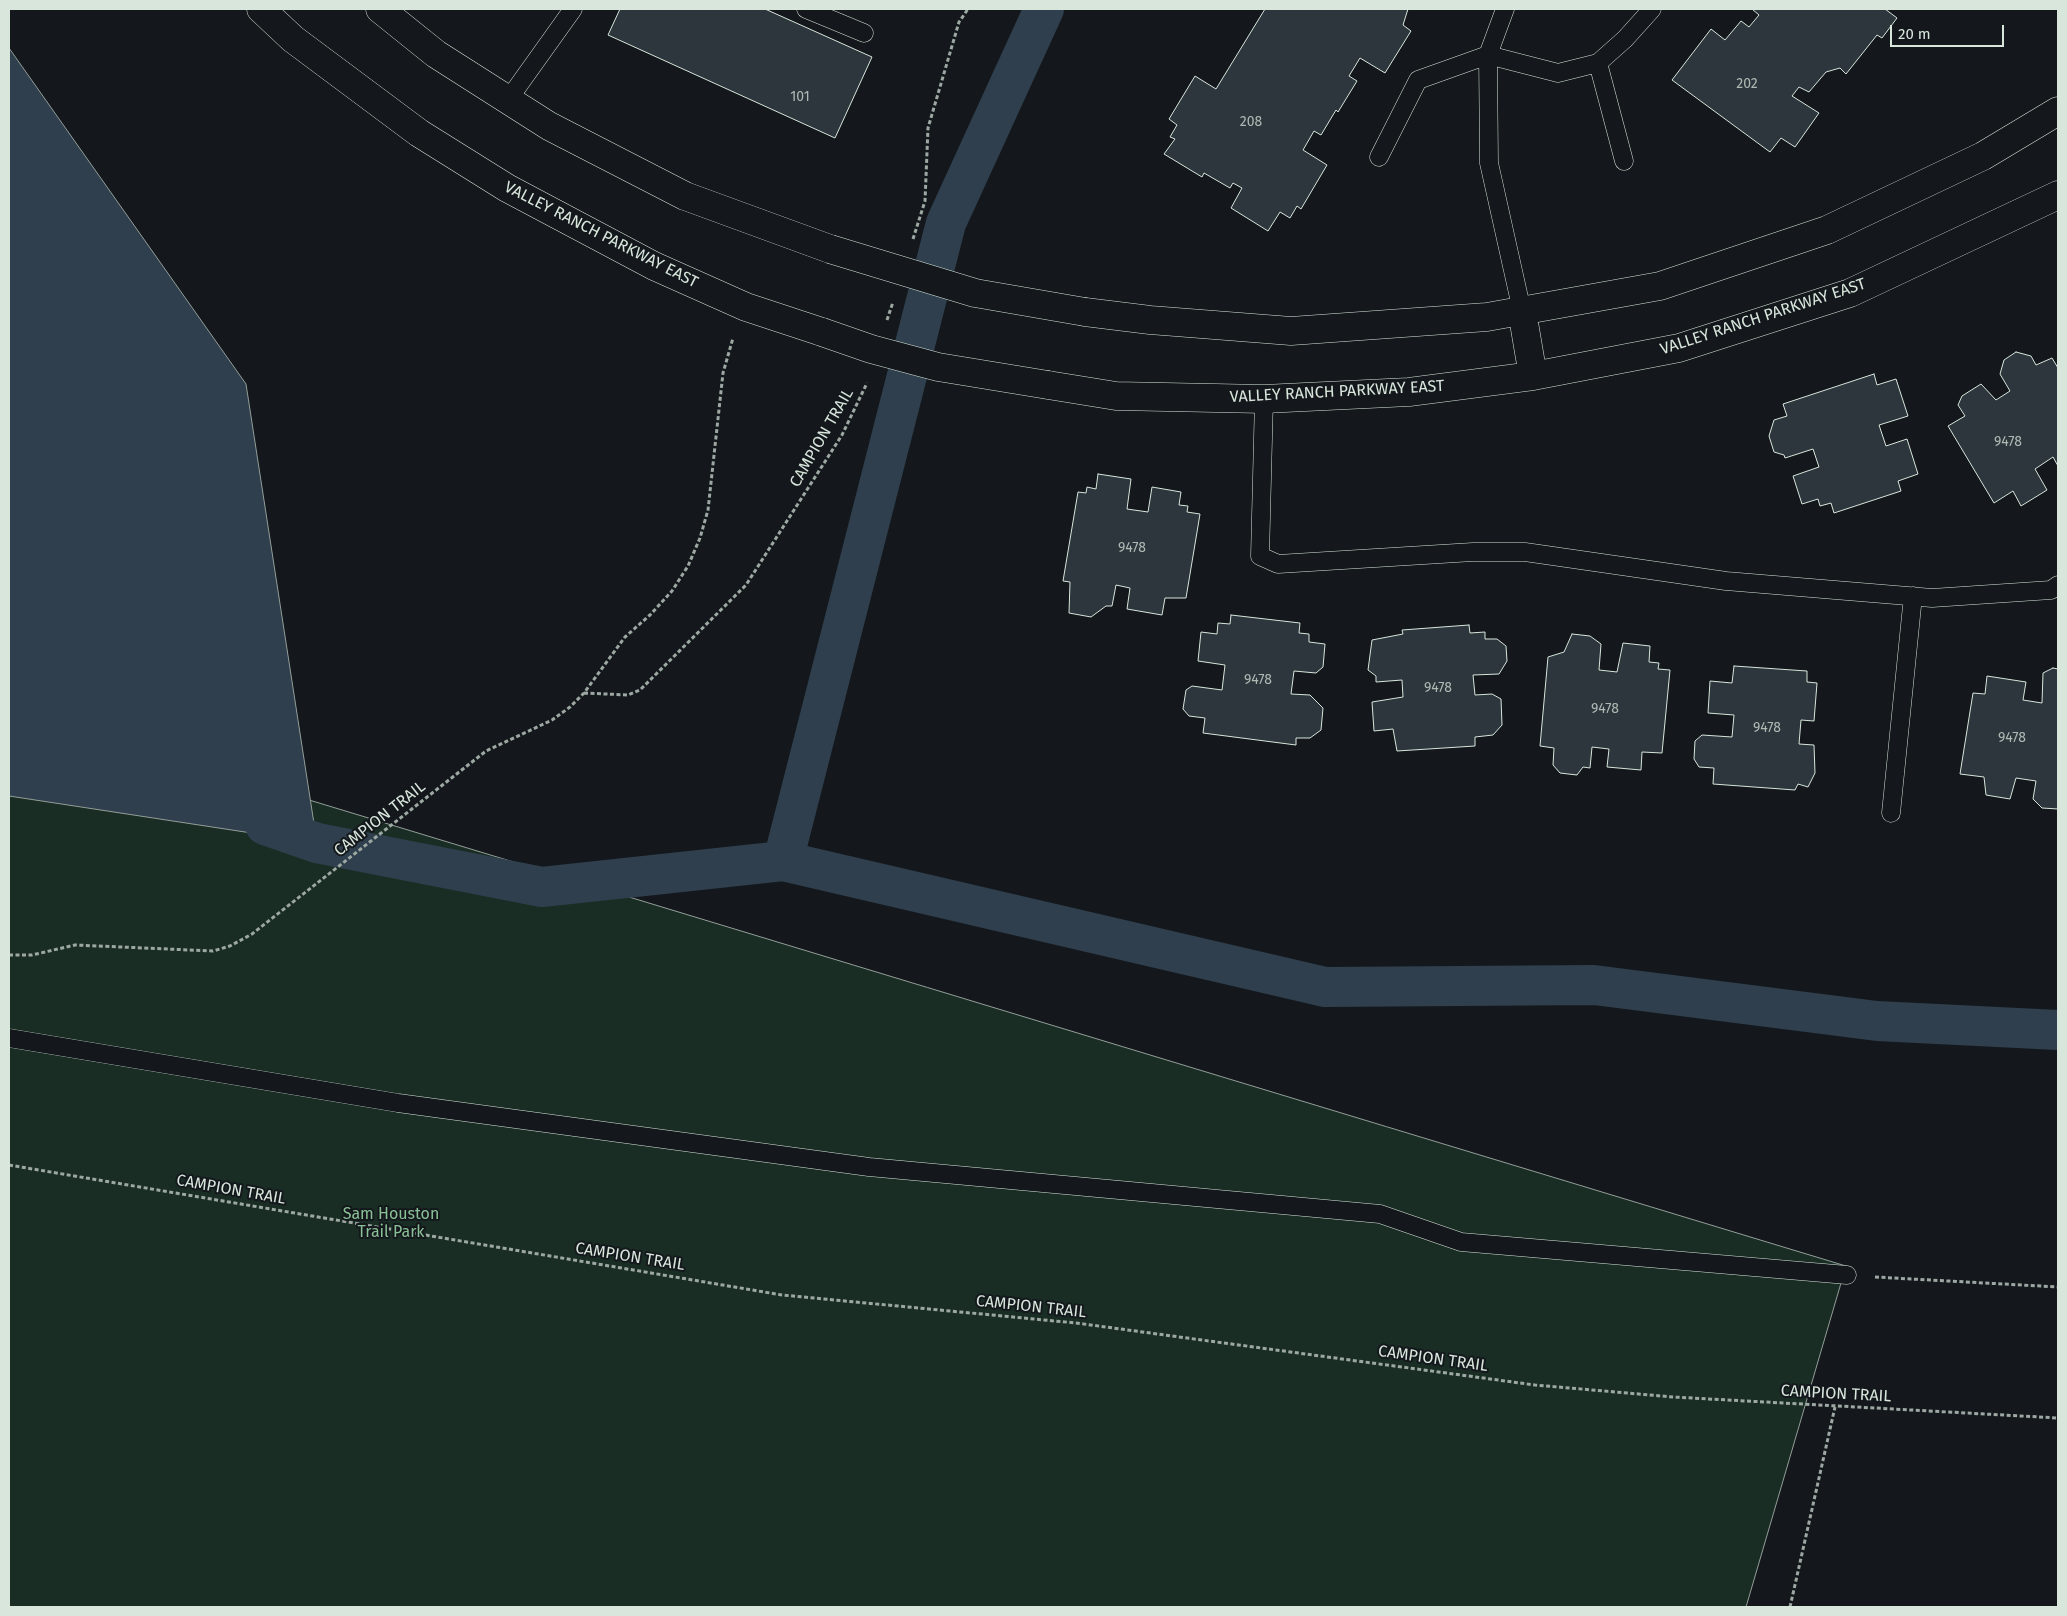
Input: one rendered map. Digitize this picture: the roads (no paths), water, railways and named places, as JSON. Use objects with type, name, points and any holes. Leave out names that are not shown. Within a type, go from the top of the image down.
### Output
[{"type":"main road","name":"VALLEY RANCH PARKWAY EAST","points":[[261,9],[293,39],[419,133],[507,188],[654,266],[746,307],[871,349],[938,367],[1116,396],[1264,399],[1410,392],[1533,376],[1679,348],[1850,293],[2058,195]]},
{"type":"main road","points":[[380,9],[436,54],[549,126],[684,196],[830,249],[975,293],[1085,312],[1150,320],[1291,331],[1487,318],[1660,286],[1828,230],[1984,156],[2058,111]]},
{"type":"main road","points":[[1522,311],[1533,376]]},
{"type":"lane","points":[[508,100],[573,9]]},
{"type":"lane","points":[[806,9],[864,33]]},
{"type":"lane","points":[[1505,9],[1488,55],[1489,163],[1522,311]]},
{"type":"lane","points":[[1379,157],[1418,80],[1488,55],[1558,73],[1598,64],[1652,9]]},
{"type":"lane","points":[[1598,64],[1624,161]]},
{"type":"lane","points":[[1264,399],[1260,556],[1278,564],[1473,552],[1525,552],[1726,581],[1932,598],[2051,590],[2058,585]]},
{"type":"lane","points":[[1891,813],[1913,596]]},
{"type":"lane","points":[[9,1038],[398,1103],[869,1167],[1380,1214],[1461,1242],[1847,1275]]},
{"type":"water","points":[[9,48],[246,384],[317,843],[9,796]]},
{"type":"waterway","points":[[783,861],[946,223],[1044,9]]},
{"type":"waterway","points":[[265,825],[317,843],[542,887],[783,861],[1325,987],[1594,985],[1877,1021],[2058,1030]]},
{"type":"park label","name":"Sam Houston Trail Park","points":[[391,1224]]}]
